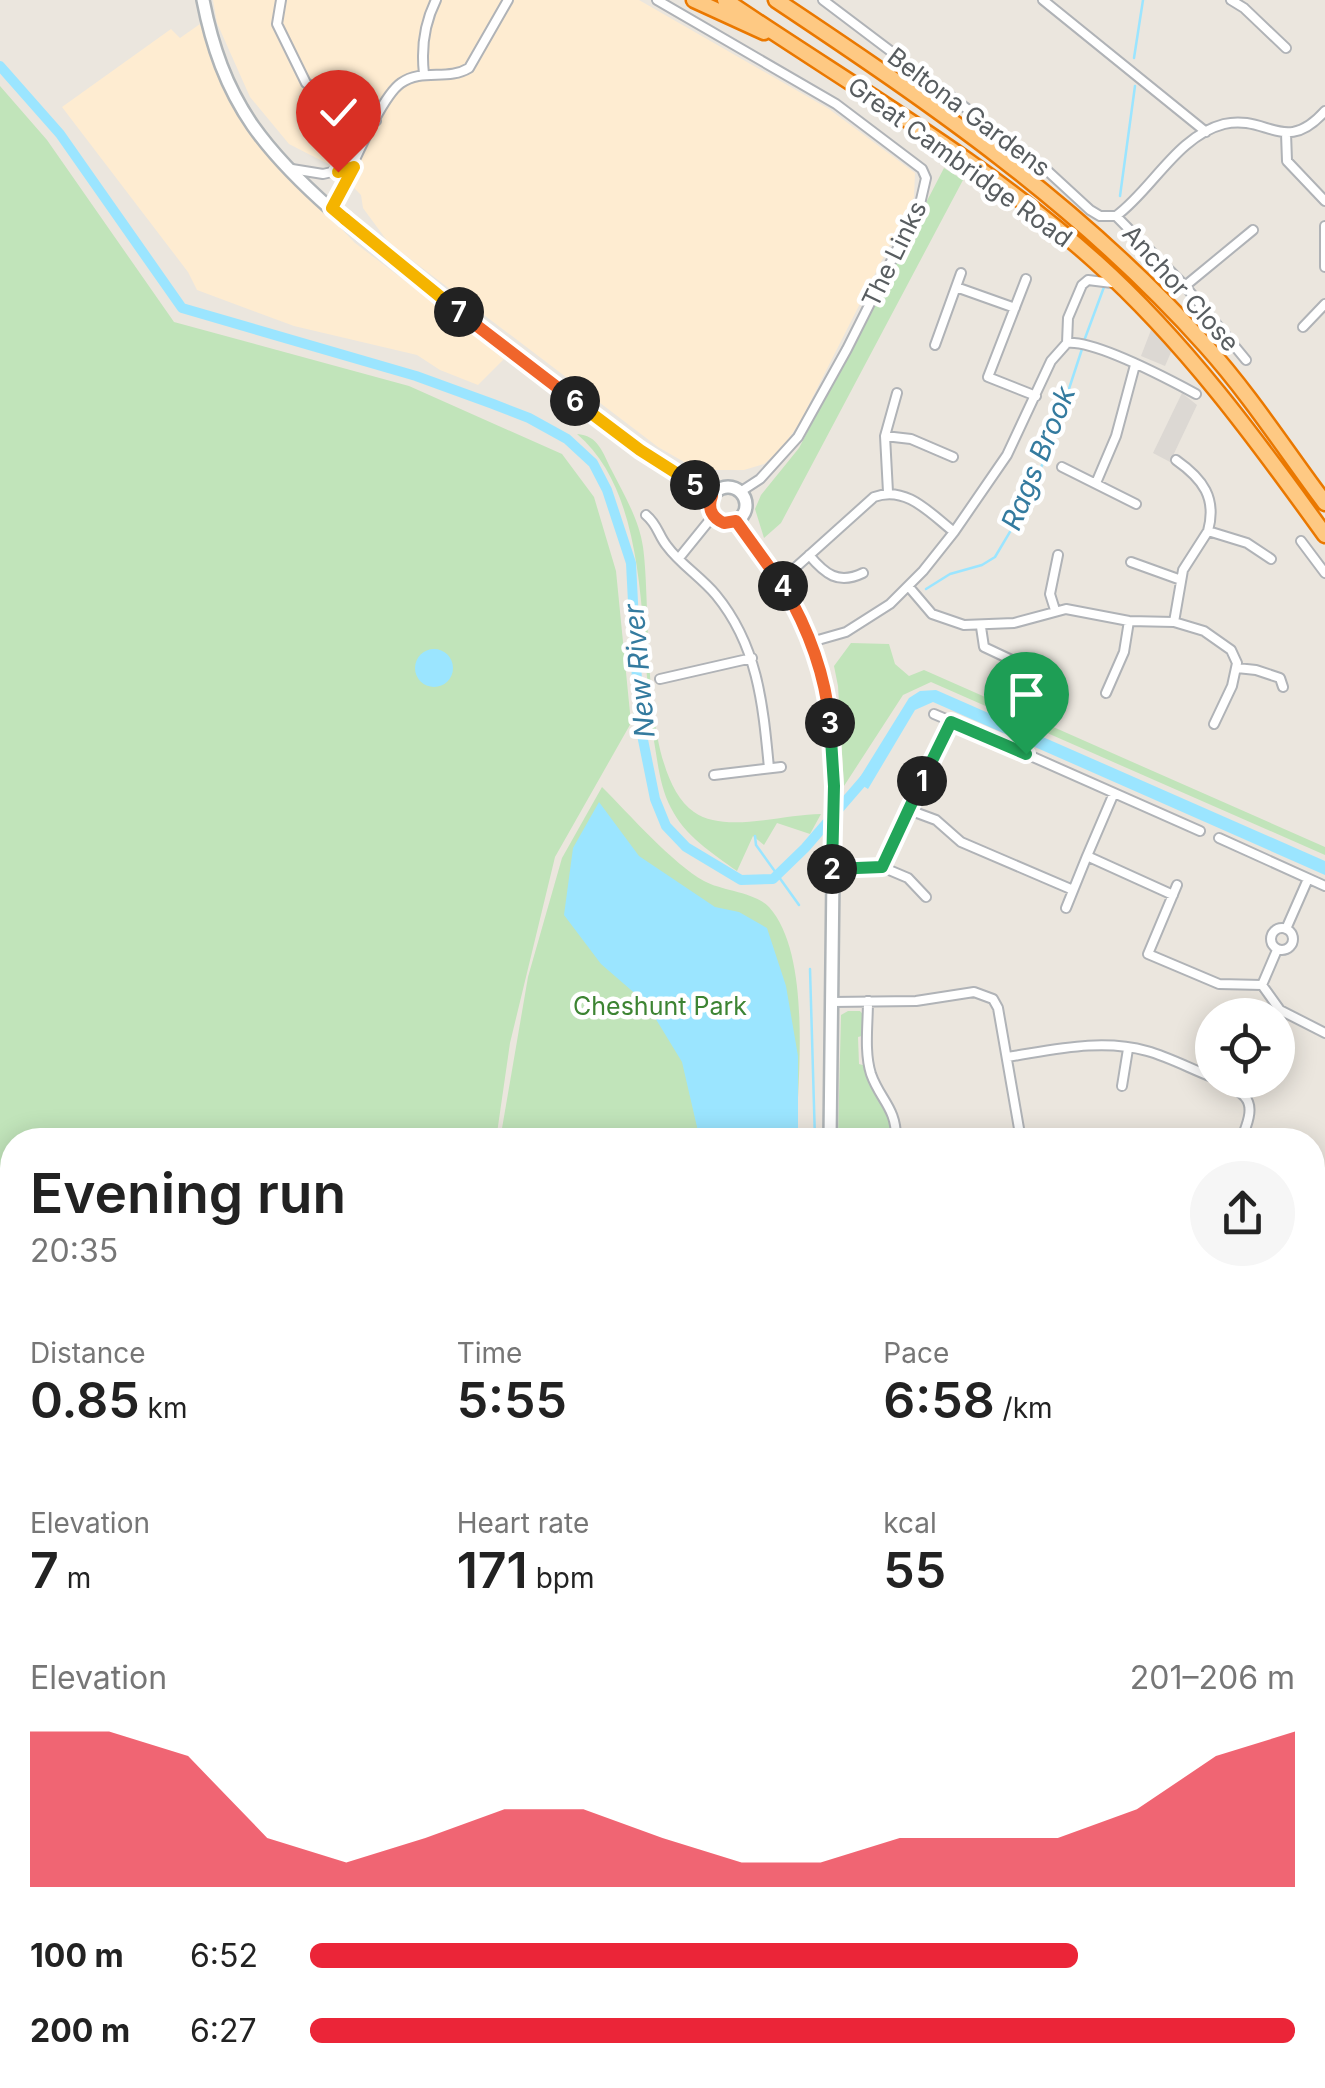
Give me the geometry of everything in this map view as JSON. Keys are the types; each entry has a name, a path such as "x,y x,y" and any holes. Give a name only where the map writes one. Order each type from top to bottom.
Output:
{"highway":[{"path":"694,0 748,27 783,39"},
{"name":"Great Cambridge Road","path":"725,0 1035,211 1122,287 1222,396 1325,535"},
{"name":"Great Cambridge Road","path":"776,0 1022,172 1100,238 1226,368 1325,504"}],"main road":[{"path":"203,0 219,64 234,95 255,128 332,208 596,418 712,496"},
{"path":"727,487 740,492 746,508 736,521 724,523 713,516 712,496 727,487"},
{"path":"736,521 777,576 811,642 828,703 833,798 830,1128"}],"street":[{"path":"281,0 276,24 306,84 376,121"},
{"path":"424,74 425,28 436,0"},
{"path":"332,208 400,83 424,74 460,74 469,68 508,0"},
{"name":"The Links","path":"657,0 836,104 922,168 926,178 920,204 848,349 798,437 760,479 740,492"},
{"name":"Beltona Gardens","path":"823,0 1040,164 1090,210 1100,216 1116,216"},
{"path":"1043,0 1206,132"},
{"path":"1231,0 1286,48"},
{"path":"1116,216 1206,132 1233,123 1286,133 1307,128 1325,111"},
{"path":"1286,133 1288,161 1325,201"},
{"path":"292,169 323,174 354,167"},
{"name":"Anchor Close","path":"1116,216 1185,286 1246,360"},
{"path":"1325,226 1325,268"},
{"path":"1185,286 1254,230"},
{"path":"935,345 962,273"},
{"path":"1026,279 988,376 1036,396"},
{"path":"811,642 846,632 872,618 909,587 954,532 1007,455 1051,361 1067,343 1068,318 1082,285 1088,280 1104,280 1122,287"},
{"path":"956,288 1015,308"},
{"path":"1303,327 1325,304"},
{"path":"1067,343 1089,346 1196,394"},
{"path":"1096,483 1116,436 1134,365"},
{"path":"888,492 885,436 897,392"},
{"path":"885,436 911,439 954,457"},
{"path":"1174,622 1180,580 1208,530 1212,508 1210,494 1192,471 1176,460"},
{"path":"1062,466 1136,504"},
{"path":"795,568 874,497 888,492 912,499 954,532"},
{"path":"646,515 657,525 668,548 717,596 747,643 770,768"},
{"path":"679,558 713,516"},
{"path":"1208,530 1246,542 1271,559"},
{"path":"1302,541 1325,573"},
{"path":"809,555 824,572 837,579 863,573"},
{"path":"1054,610 1050,594 1058,555"},
{"path":"1131,562 1180,580"},
{"path":"909,587 936,616 952,623 1014,623 1054,610 1083,611 1129,621 1174,622 1204,632 1234,654 1237,668 1214,724"},
{"path":"1106,693 1124,652 1129,621"},
{"path":"981,626 984,647 1016,662"},
{"path":"660,680 752,658"},
{"path":"1237,668 1280,678 1282,687"},
{"path":"934,714 1200,831"},
{"path":"882,867 951,722"},
{"path":"714,775 781,767"},
{"path":"1066,908 1114,793"},
{"path":"909,810 936,820 961,842 1073,890"},
{"path":"1218,838 1325,886"},
{"path":"1087,856 1173,895"},
{"path":"832,870 882,867 908,878 926,897"},
{"path":"1286,929 1308,879"},
{"path":"1178,885 1148,954 1228,987 1262,985"},
{"path":"1286,929 1293,938 1291,946 1278,950 1271,936 1275,930 1286,929"},
{"path":"1262,985 1278,950"},
{"path":"1262,985 1280,1010 1325,1032"},
{"path":"832,1002 916,1001 974,992 984,994 998,1008 1019,1128"},
{"path":"868,1002 870,1070 893,1113 895,1128"},
{"path":"1006,1057 1097,1045 1145,1050 1195,1071"},
{"path":"1122,1086 1128,1049"},
{"path":"1244,1128 1251,1108 1247,1098"}],"shaded area":[{"path":"213,0 639,0 829,109 915,173 914,197 799,424 781,449 764,464 744,470 698,470 658,447 388,242 363,208 361,195 334,167 289,144 250,97 217,23"},
{"path":"200,24 244,126 355,243 506,357 478,385 440,370 417,355 294,326 197,290 188,272 62,107 171,29 180,38"},
{"path":"1151,330 1172,350 1165,366 1141,356"},
{"path":"1182,393 1197,405 1170,462 1153,453"}],"green space":[{"path":"0,86 47,140 174,322 409,386 562,454 594,497 616,571 631,723 555,857 510,1043 498,1128 0,1128"},
{"path":"944,168 963,180 781,523 764,538 755,509 761,495 799,448"},
{"path":"577,434 595,441 602,451 641,537 656,729 676,792 694,812 722,822 821,814 810,834 777,823 764,845 753,836 737,871 684,827 664,792 649,704 631,535 619,496 602,462"},
{"path":"851,643 889,644 895,664 909,676 924,670 1325,847 1325,855 931,682 903,695 844,786 834,666"},
{"name":"Cheshunt Park","path":"602,787 651,838 692,873 769,907 783,928 797,985 800,1052 797,1128 502,1128 528,977 562,858"},
{"path":"860,1011 865,1017 865,1035 858,1037 859,1064 866,1066 889,1110 893,1128 838,1128 841,1015"}],"water":[{"path":"434,649 447,655 453,668 447,681 434,687 421,681 415,668 421,655"},
{"path":"936,690 1325,861 1325,875 933,702 915,710 868,789 857,782 909,698 920,691"},
{"path":"599,802 639,856 715,907 739,912 767,928 786,986 798,1056 798,1128 697,1128 682,1062 646,1003 601,964 564,915 573,848"}],"waterway":[{"name":"Rags Brook","path":"1134,58 1143,0"},
{"name":"New River","path":"0,66 60,134 182,308 416,376 493,404 567,439 593,463 607,490 631,563 639,720 655,799 666,826 686,847 741,880 773,879 869,774"},
{"name":"Rags Brook","path":"1120,196 1135,86"},
{"name":"Rags Brook","path":"1084,341 1104,287"},
{"name":"Rags Brook","path":"926,589 950,574 995,557 1020,515 1050,447 1082,349"},
{"name":"Rags Brook","path":"755,836 756,845 799,905"},
{"name":"Rags Brook","path":"810,969 815,1128"}],"route":[{"path":"338,172 354,167 332,208 596,418 712,496 713,516 724,523 736,521 756,545 796,609 819,665 828,703 834,786 832,870 882,867 951,722 1026,754"}]}
